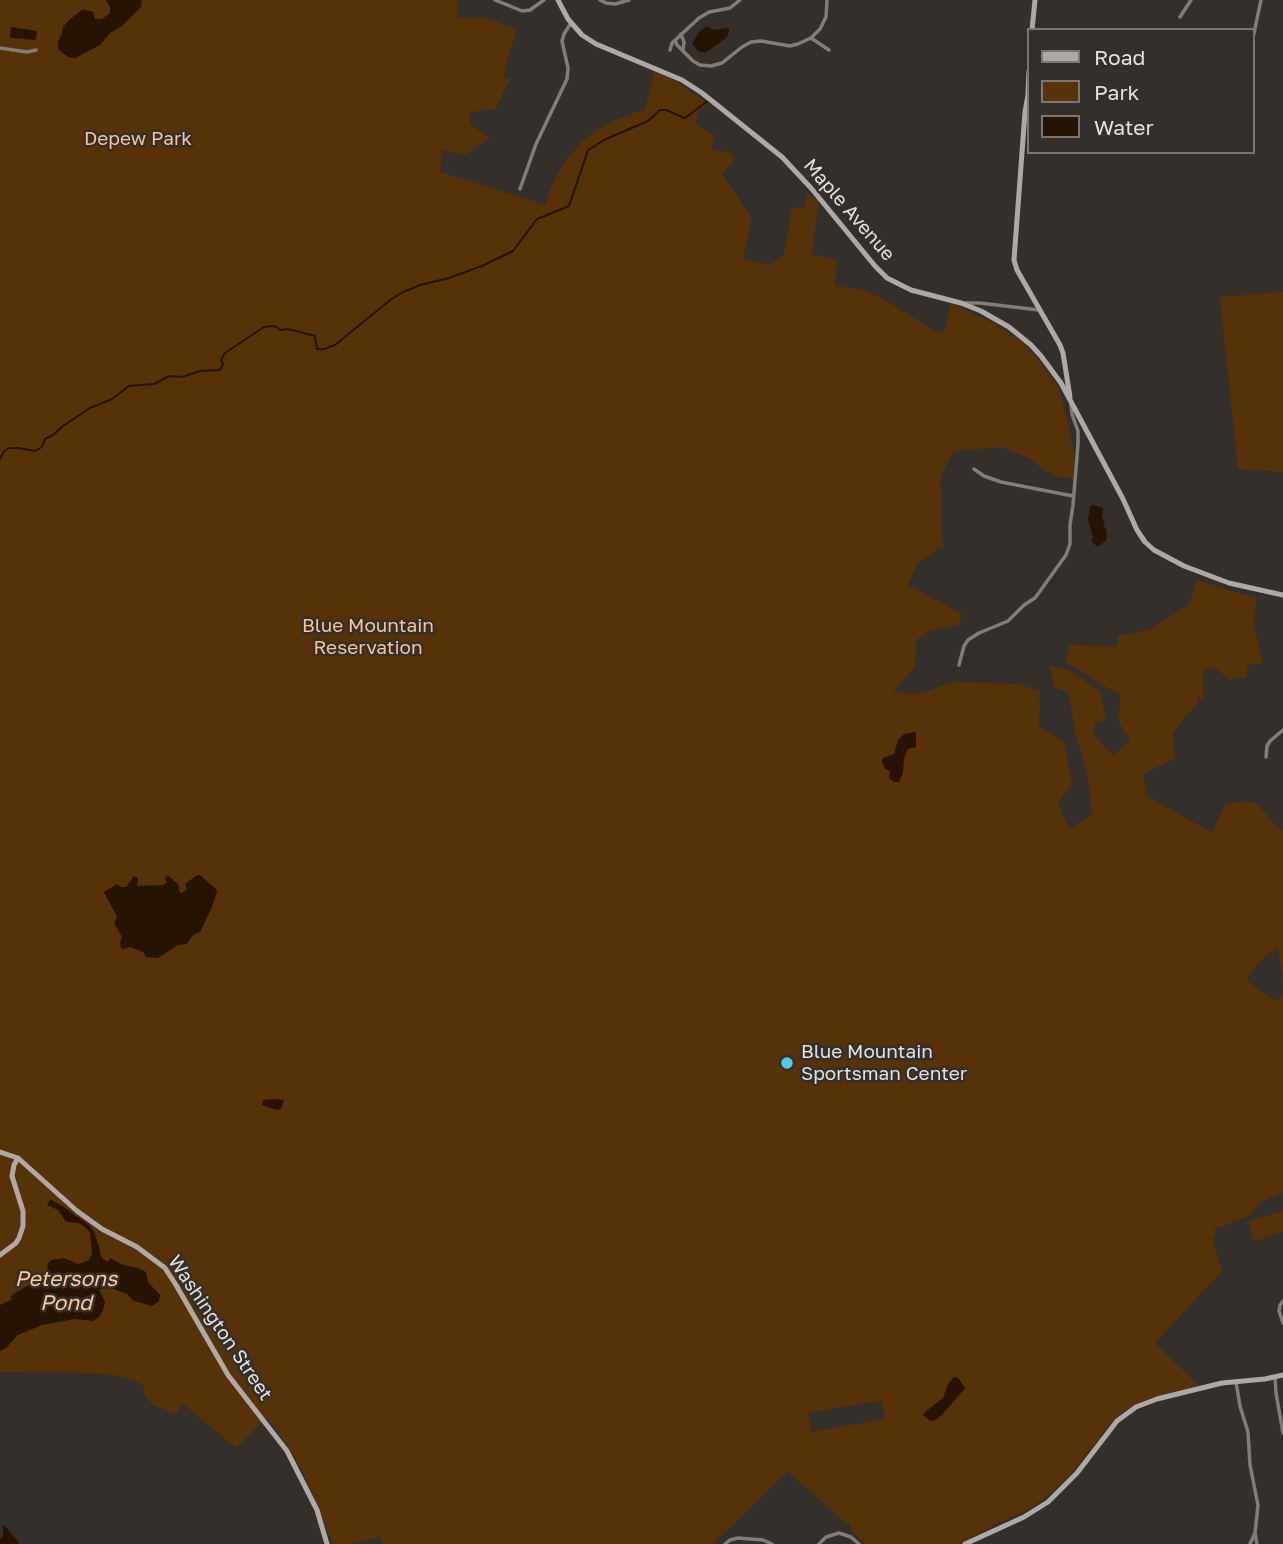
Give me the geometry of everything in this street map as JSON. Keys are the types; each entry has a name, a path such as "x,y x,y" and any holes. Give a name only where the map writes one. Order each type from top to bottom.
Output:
{"street":[{"path":"495,0 523,11 530,10 544,0"},
{"name":"Maple Avenue","path":"558,0 571,23 582,35 596,44 682,79 796,170 887,278 902,287 981,310 1031,345 1048,365 1070,400 1138,530 1150,546 1172,560 1217,579 1282,595"},
{"path":"600,0 606,4 629,0"},
{"path":"670,50 675,40 692,23 709,12 730,8 740,0"},
{"path":"675,40 693,61 711,66 722,63 751,42 790,46 811,38 820,29 827,12 827,0"},
{"path":"1032,28 1035,0"},
{"path":"1180,17 1191,0"},
{"path":"1255,28 1261,0"},
{"path":"520,189 536,144 567,79 568,68 562,41 571,23"},
{"path":"681,34 683,50"},
{"path":"811,38 829,50"},
{"path":"0,48 27,52 36,50"},
{"path":"960,665 968,640 1008,621 1038,595 1062,562 1070,544 1078,437 1063,354 1014,260 1028,96"},
{"path":"961,303 1039,310"},
{"path":"974,469 1001,482 1073,496"},
{"path":"1282,595 1283,605"},
{"path":"1266,757 1270,741 1283,730"},
{"name":"Washington Street","path":"0,1152 18,1158 77,1211 102,1229 137,1247 164,1268 228,1375 287,1451 317,1510 327,1544"},
{"path":"0,1255 16,1243 23,1226 23,1212 12,1176 13,1165 18,1158"},
{"path":"1283,1301 1279,1311 1283,1323"},
{"path":"965,1544 1024,1517 1048,1502 1077,1473 1117,1421 1136,1407 1210,1386 1283,1374"},
{"path":"1275,1377 1283,1433"},
{"path":"1236,1382 1248,1432 1250,1465 1258,1505 1255,1533 1257,1544"},
{"path":"1250,1544 1255,1533"},
{"path":"819,1544 826,1537 839,1534 850,1537 859,1544"},
{"path":"725,1544 738,1538 763,1540 772,1544"}],"green space":[{"name":"Blue Mountain Reservation","path":"0,0 457,0 457,18 484,17 517,29 503,78 510,79 495,109 470,112 470,124 490,138 464,155 442,150 440,172 546,205 558,173 582,142 613,121 645,109 655,69 708,104 695,113 699,117 694,124 714,135 711,149 732,153 734,161 722,174 752,219 743,259 770,265 784,255 792,207 804,209 807,193 819,201 812,254 837,260 835,286 861,289 882,298 936,332 945,331 951,303 995,324 1022,342 1057,385 1074,454 1073,478 1057,477 1030,459 1002,447 954,451 940,482 941,533 944,547 937,548 918,562 908,585 962,614 959,625 930,631 916,640 915,667 893,691 921,694 956,682 1018,684 1040,691 1039,727 1064,741 1072,784 1058,803 1069,830 1092,814 1088,777 1075,732 1069,693 1054,687 1050,666 1067,669 1100,691 1106,720 1095,723 1094,735 1114,756 1130,739 1118,721 1121,696 1066,662 1070,645 1117,647 1118,636 1148,630 1189,605 1197,580 1256,598 1254,625 1263,663 1247,665 1247,677 1229,680 1217,669 1208,667 1203,671 1203,702 1198,694 1198,701 1173,733 1175,758 1143,774 1146,795 1212,833 1225,804 1246,801 1257,804 1281,831 1283,829 1283,979 1278,948 1265,956 1247,977 1248,981 1275,1002 1283,994 1283,1192 1259,1203 1251,1215 1214,1229 1216,1236 1212,1239 1222,1271 1155,1343 1199,1386 1148,1399 1125,1410 1110,1424 1069,1476 1029,1509 958,1544 865,1544 852,1531 850,1525 788,1471 713,1544 382,1544 381,1537 333,1544 307,1480 290,1449 267,1417 236,1448 182,1403 176,1414 153,1405 145,1396 143,1385 133,1380 93,1373 0,1372","holes":["882,1400 885,1419 811,1432 808,1413"]},
{"path":"1283,292 1283,472 1238,469 1220,297"},
{"path":"1283,1211 1283,1232 1254,1241 1248,1221"}],"water":[{"path":"106,0 142,2 141,7 100,45 75,58 68,57 59,50 58,41 69,20 83,9 93,12 95,19 102,19 110,13"},
{"path":"707,26 713,30 727,28 729,32 726,38 705,53 698,51 692,44 699,32"},
{"path":"11,27 37,31 36,40 10,38"},
{"path":"1090,506 1103,508 1103,527 1106,528 1107,535 1106,541 1097,547 1091,540 1093,537 1088,520"},
{"path":"916,732 916,747 908,749 899,782 894,782 889,778 890,771 885,769 883,758 894,754 898,740 904,734"},
{"path":"167,875 178,884 180,893 187,889 185,884 197,875 216,889 212,907 200,932 193,935 187,944 178,945 158,958 146,957 143,952 130,947 121,948 122,937 114,923 117,917 104,892 117,884 126,887 134,876 138,878 137,886 162,885 167,883"},
{"path":"263,1100 284,1100 281,1109 277,1110 262,1105"},
{"name":"Petersons Pond","path":"50,1199 90,1226 103,1259 108,1262 110,1258 146,1272 148,1282 160,1295 159,1301 152,1306 132,1300 127,1294 111,1288 99,1289 105,1302 99,1317 93,1321 74,1319 42,1325 18,1335 0,1351 0,1305 36,1281 48,1268 47,1264 51,1260 64,1258 78,1264 89,1260 92,1253 90,1233 79,1223 66,1222 58,1210 47,1205"},
{"path":"954,1377 958,1378 965,1388 941,1416 934,1421 929,1420 923,1415 943,1398"},
{"path":"3,1524 16,1539 19,1544 0,1544"}],"waterway":[{"path":"0,459 9,448 35,451 42,447 45,439 63,426 90,408 112,399 129,386 154,384 169,376 182,377 200,371 220,370 225,353 264,327 273,326 279,330 288,329 315,336 317,349 335,345 401,293 482,266 513,251 537,219 569,206 588,150 648,121 660,110 685,118 709,100"}],"place":[{"name":"Blue Mountain Sportsman Center","path":"787,1063"}],"park label":[{"name":"Depew Park","path":"138,139"}]}
